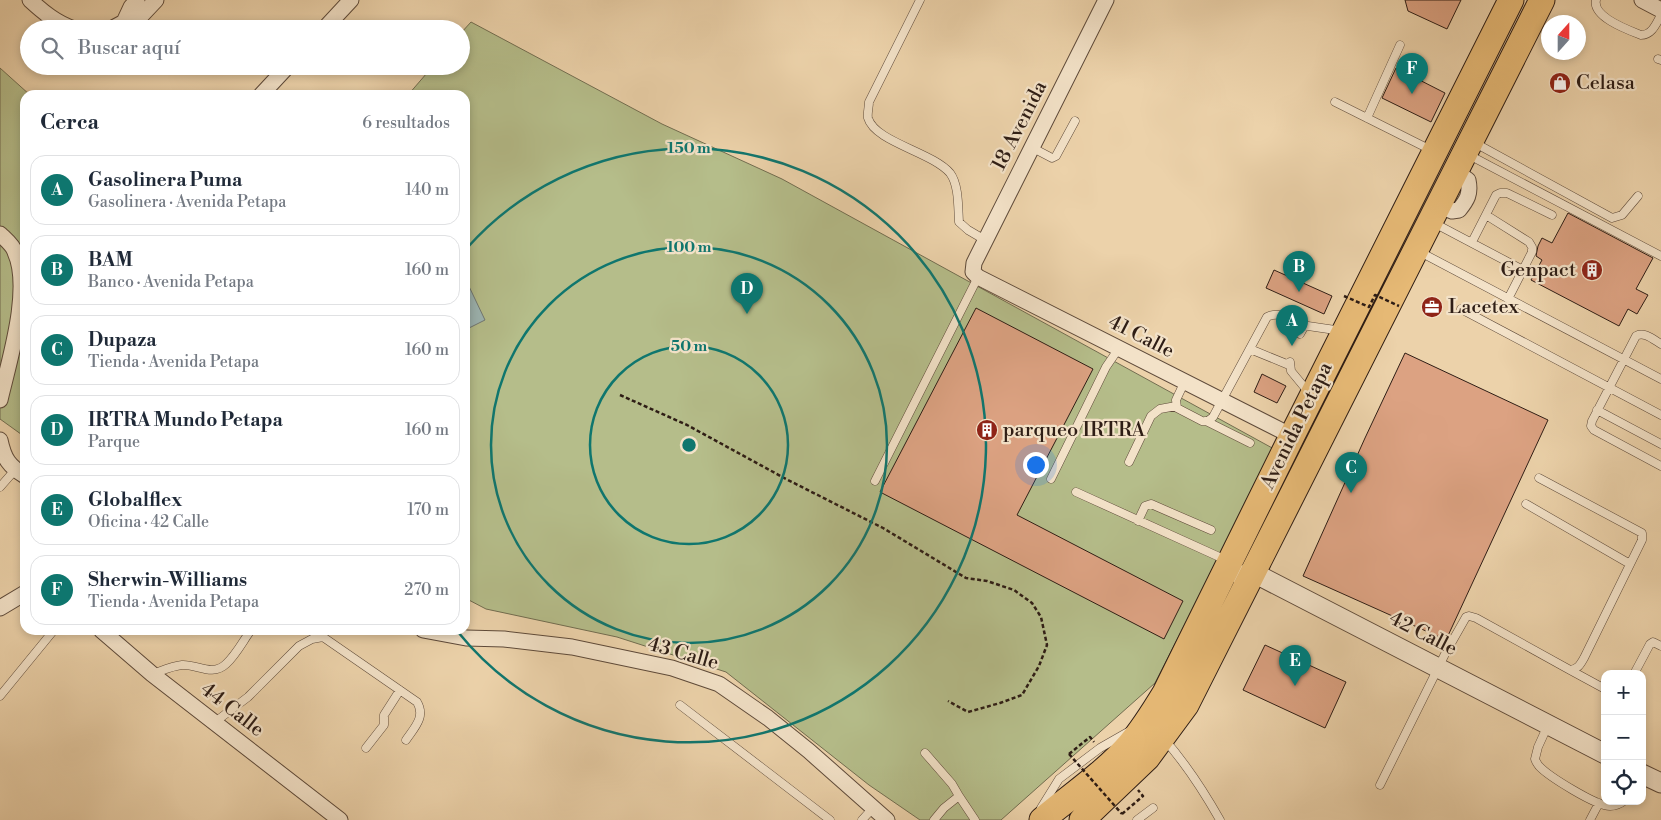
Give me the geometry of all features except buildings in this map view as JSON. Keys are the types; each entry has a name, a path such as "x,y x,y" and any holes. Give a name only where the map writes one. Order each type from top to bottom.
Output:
{"main road":[{"name":"Avenida Petapa","path":"1082,820 1147,758 1165,693 1312,395 1511,0"},
{"name":"Avenida Petapa","path":"1042,820 1112,762 1129,745 1155,729 1186,705 1542,0"}],"street":[{"path":"30,0 56,20"},
{"path":"122,20 137,0"},
{"path":"132,20 140,17 156,0"},
{"path":"332,20 350,0"},
{"path":"1642,0 1661,10"},
{"name":"18 Avenida","path":"975,274 974,263 1103,1"},
{"path":"266,90 280,75"},
{"path":"0,234 15,250 20,267"},
{"name":"41 Calle","path":"975,274 1292,436"},
{"path":"0,400 15,336 20,290"},
{"path":"0,440 5,459 20,473"},
{"path":"1219,584 1252,572"},
{"name":"42 Calle","path":"1252,572 1601,752"},
{"path":"0,608 20,596"},
{"name":"44 Calle","path":"107,635 152,674 214,722 323,815 340,820"},
{"name":"43 Calle","path":"450,635 466,638 504,639 572,646 672,668 712,681 738,696 768,718 809,751 887,820"},
{"path":"1646,776 1661,784"}],"lane":[{"path":"920,0 869,102 868,118 884,136 933,160 950,174 956,190 959,222 985,240"},
{"path":"1596,0 1597,10 1604,17 1641,35 1651,32 1661,15"},
{"path":"1366,118 1400,45"},
{"path":"1336,102 1434,152"},
{"path":"1031,147 1054,158 1075,121"},
{"path":"1464,155 1612,218 1622,215 1638,196"},
{"path":"1464,155 1661,256"},
{"path":"1472,242 1496,195 1500,193 1507,192 1552,215"},
{"path":"1435,214 1472,242 1523,270"},
{"path":"1486,215 1529,242 1532,246 1532,252 1508,299"},
{"path":"1416,250 1661,379"},
{"path":"875,481 975,274"},
{"path":"1461,309 1661,414"},
{"path":"1206,421 1213,417 1267,317 1272,314 1279,314 1305,326 1344,331"},
{"path":"1300,334 1305,326"},
{"path":"1661,344 1643,334 1636,336 1597,410 1591,426 1594,430 1661,466"},
{"path":"1051,479 1106,367 1119,348"},
{"path":"1250,349 1290,363 1298,381 1312,395"},
{"path":"1185,381 1176,400 1177,408 1250,443"},
{"path":"1129,462 1151,416 1160,409 1176,406"},
{"path":"1597,410 1661,444"},
{"path":"0,487 20,473"},
{"path":"1539,478 1642,534 1642,540 1580,665 1576,669 1570,670"},
{"path":"1076,492 1230,562"},
{"path":"1138,521 1145,506 1151,504 1211,530"},
{"path":"1526,504 1630,564"},
{"path":"1380,785 1438,667 1463,620 1469,616 1476,618 1601,687"},
{"path":"0,696 50,635"},
{"path":"152,674 181,665 210,671 216,670 225,665 247,635"},
{"path":"214,722 248,697 299,646 312,639 323,637 418,702 421,708 420,721 406,740"},
{"path":"1636,670 1650,644 1653,642 1661,646"},
{"path":"366,748 384,724 384,715 400,690"},
{"path":"680,705 830,820"},
{"path":"1548,725 1535,759 1538,765 1568,787 1599,803 1590,820"},
{"path":"1034,820 1059,779 1100,748 1155,729 1184,762 1220,820"},
{"path":"925,753 952,784 975,820"},
{"path":"934,820 944,808 959,796"},
{"path":"1604,805 1608,807 1616,805"},
{"path":"862,820 873,808"},
{"path":"1137,820 1154,808"}],"path":[{"path":"1344,296 1368,308 1375,294 1399,306"},
{"path":"620,395 687,425 786,479 883,528 966,578 987,581 1014,590 1032,603 1041,617 1047,645 1039,666 1022,695 968,712 948,701"},
{"path":"1090,737 1069,754 1122,814 1143,796"}],"green space":[{"path":"470,23 662,124 782,179 1274,449 1155,683 1001,820 920,820 869,785 726,672 617,637 486,609 470,601 470,90 412,90 425,75 470,75"},
{"path":"0,68 24,90 20,90 20,433 0,419"}],"water":[{"path":"470,288 485,320 470,328"}],"place":[{"name":"Celasa","path":"1560,83"},
{"name":"Sherwin-Williams","path":"1412,94"},
{"name":"Genpact","path":"1592,270"},
{"name":"BAM","path":"1299,292"},
{"name":"Lacetex","path":"1432,307"},
{"name":"IRTRA Mundo Petapa","path":"747,314"},
{"name":"Gasolinera Puma","path":"1292,346"},
{"name":"parqueo IRTRA","path":"987,430"},
{"name":"Dupaza","path":"1351,493"},
{"name":"Globalflex","path":"1295,686"}]}
